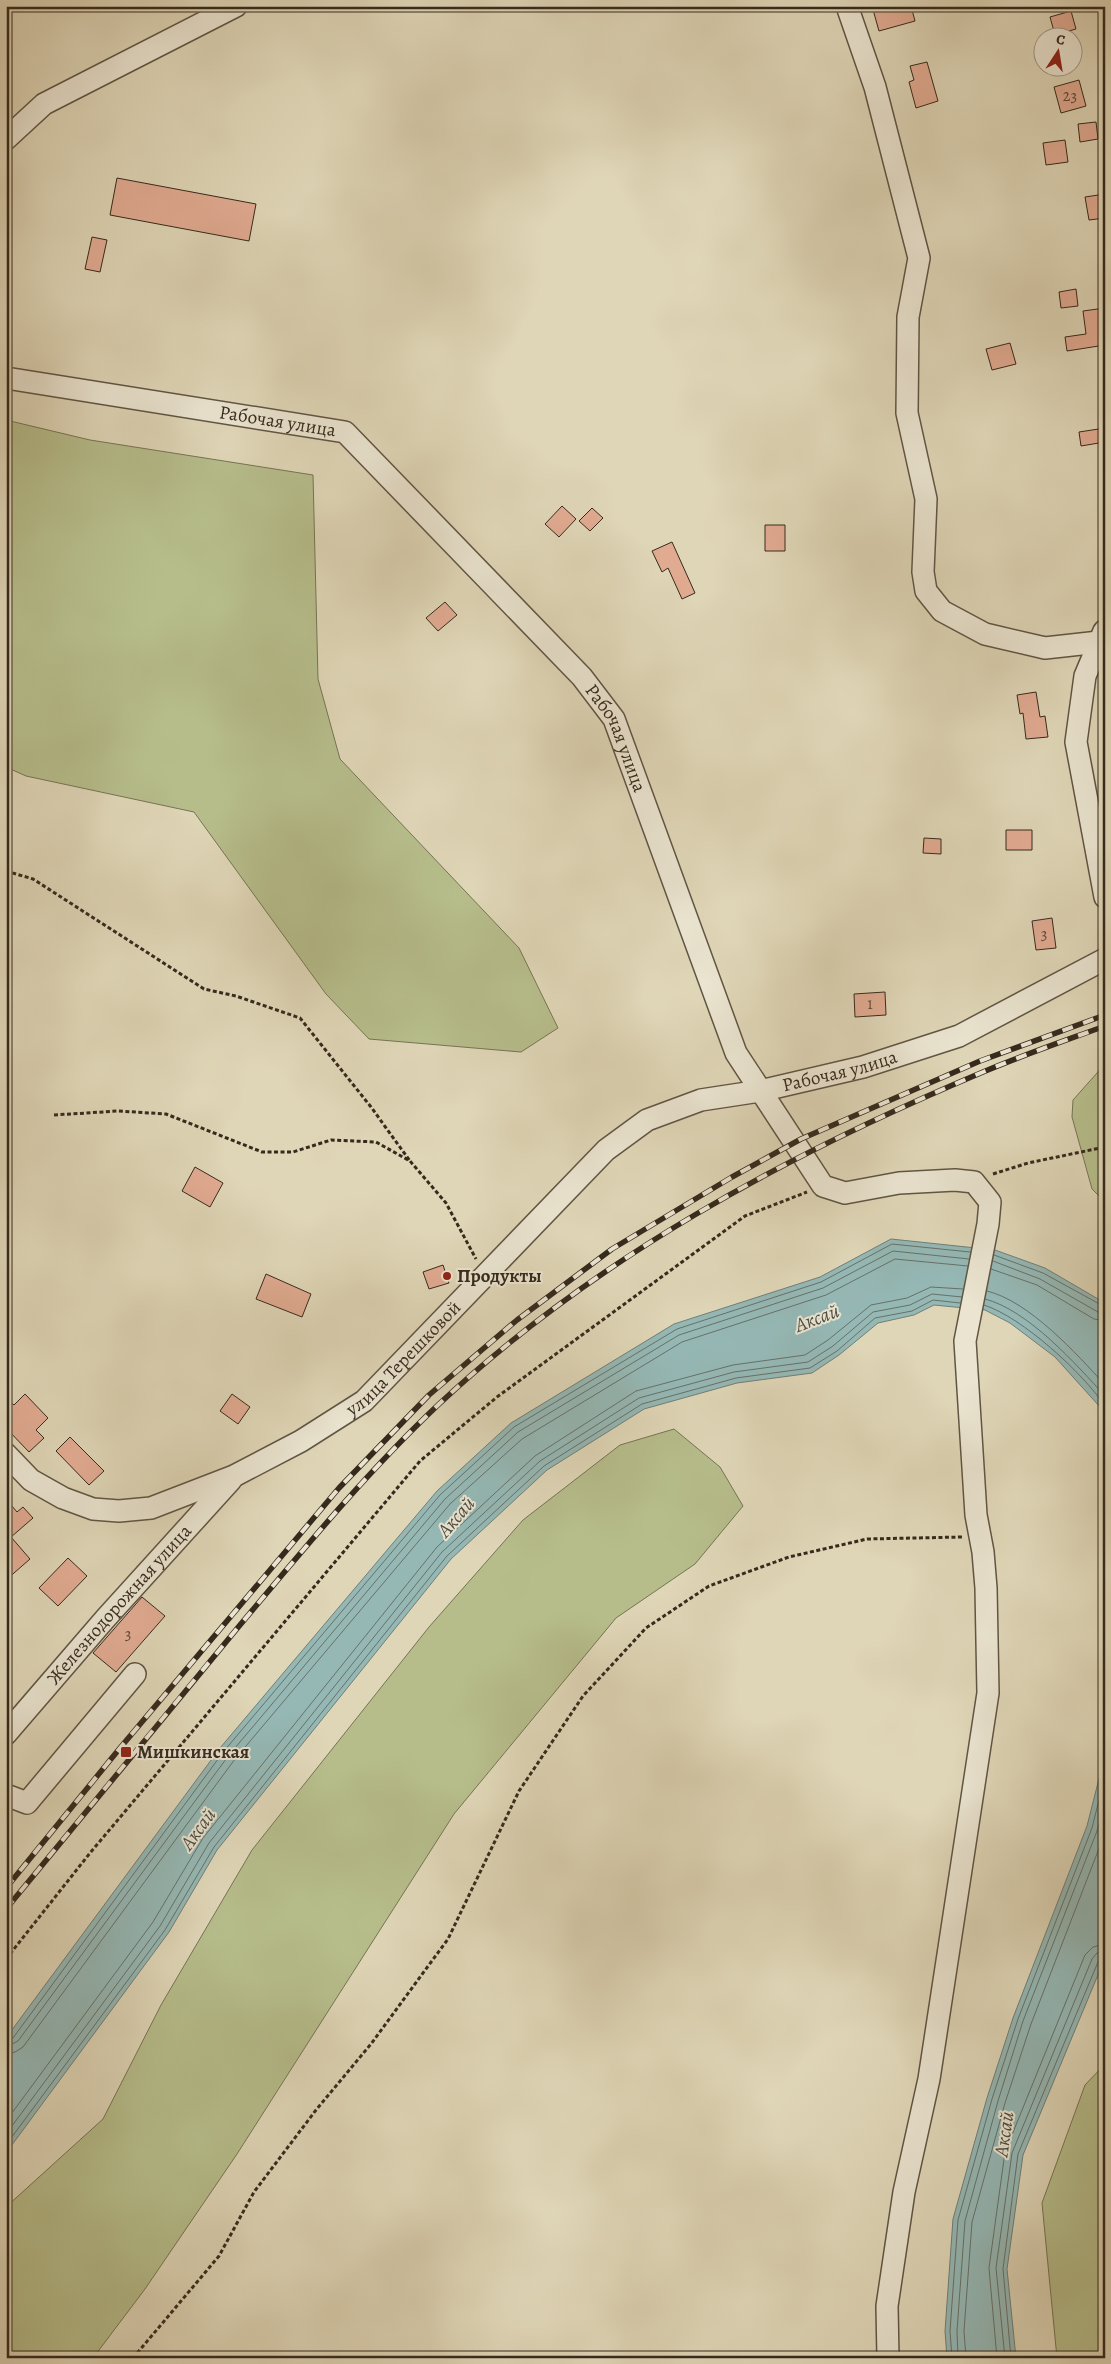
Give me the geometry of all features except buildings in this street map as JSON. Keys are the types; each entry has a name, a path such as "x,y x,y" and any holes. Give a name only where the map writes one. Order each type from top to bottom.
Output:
{"street":[{"path":"6,139 44,104 236,6"},
{"path":"847,6 875,87 919,258 908,317 907,413 926,499 923,572 926,591 942,611 985,634 1045,648 1103,639"},
{"name":"Рабочая улица","path":"6,378 344,432 582,677 614,720 736,1053 760,1091 863,1067 959,1036 1105,959"},
{"path":"1103,639 1085,676 1076,742 1105,897"},
{"path":"760,1091 823,1186 845,1193 899,1183 955,1180 974,1182 990,1202 988,1224 965,1341 976,1515 986,1588 988,1693 929,2079 904,2192 888,2297 888,2358"},
{"name":"улица Терешковой","path":"6,1454 31,1480 63,1498 93,1509 151,1508 234,1476 301,1441 364,1401 606,1150 647,1120 701,1100 760,1091"},
{"name":"Железнодорожная улица","path":"6,1734 104,1619 234,1476"},
{"path":"6,1795 27,1803 135,1674"}],"path":[{"path":"6,872 33,879 204,989 236,996 300,1018 371,1107 410,1160 446,1203 485,1277"},
{"path":"54,1115 118,1111 166,1114 262,1152 294,1152 331,1140 354,1139 376,1142 410,1160"},
{"path":"974,1182 1028,1163 1105,1147"},
{"path":"6,1959 90,1853 420,1461 497,1397 745,1216 823,1186"},
{"path":"133,2358 220,2256 254,2192 316,2110 371,2044 448,1939 519,1791 583,1696 646,1628 709,1586 789,1557 867,1539 980,1536"}],"green space":[{"path":"6,420 90,440 313,475 318,679 340,759 519,948 558,1028 521,1052 369,1039 326,994 194,812 26,776 6,767"},
{"path":"1105,1064 1105,1202 1092,1189 1072,1117 1073,1100"},
{"path":"674,1429 720,1467 743,1506 695,1564 616,1618 454,1814 237,2154 145,2289 93,2358 6,2358 6,2207 103,2119 161,2005 252,1850 429,1627 523,1520 620,1445"},
{"path":"1105,2064 1105,2358 1057,2358 1042,2203 1085,2085"}],"water":[{"name":"Аксай","path":"891,1239 995,1250 1045,1268 1105,1303 1105,1423 1100,1407 1055,1357 1010,1323 985,1310 934,1305 914,1315 878,1323 839,1355 812,1373 737,1383 644,1409 547,1470 451,1559 217,1850 169,1932 6,2153 6,2038 220,1748 437,1491 511,1423 674,1324 820,1277"},
{"name":"Аксай","path":"1105,1755 1105,1958 1023,2155 1007,2269 1016,2358 947,2358 945,2331 953,2219 987,2098 1013,2018 1087,1826"}],"railway":[{"path":"6,1888 120,1748 339,1488 429,1395 517,1320 612,1249 732,1177 801,1139 980,1061 1105,1015"},
{"path":"6,1909 240,1625 336,1512 411,1431 498,1352 562,1303 627,1257 696,1214 765,1175 909,1104 998,1066 1105,1026"}],"place":[{"name":"Продукты","path":"447,1276"},
{"name":"Мишкинская","path":"126,1752"}]}
